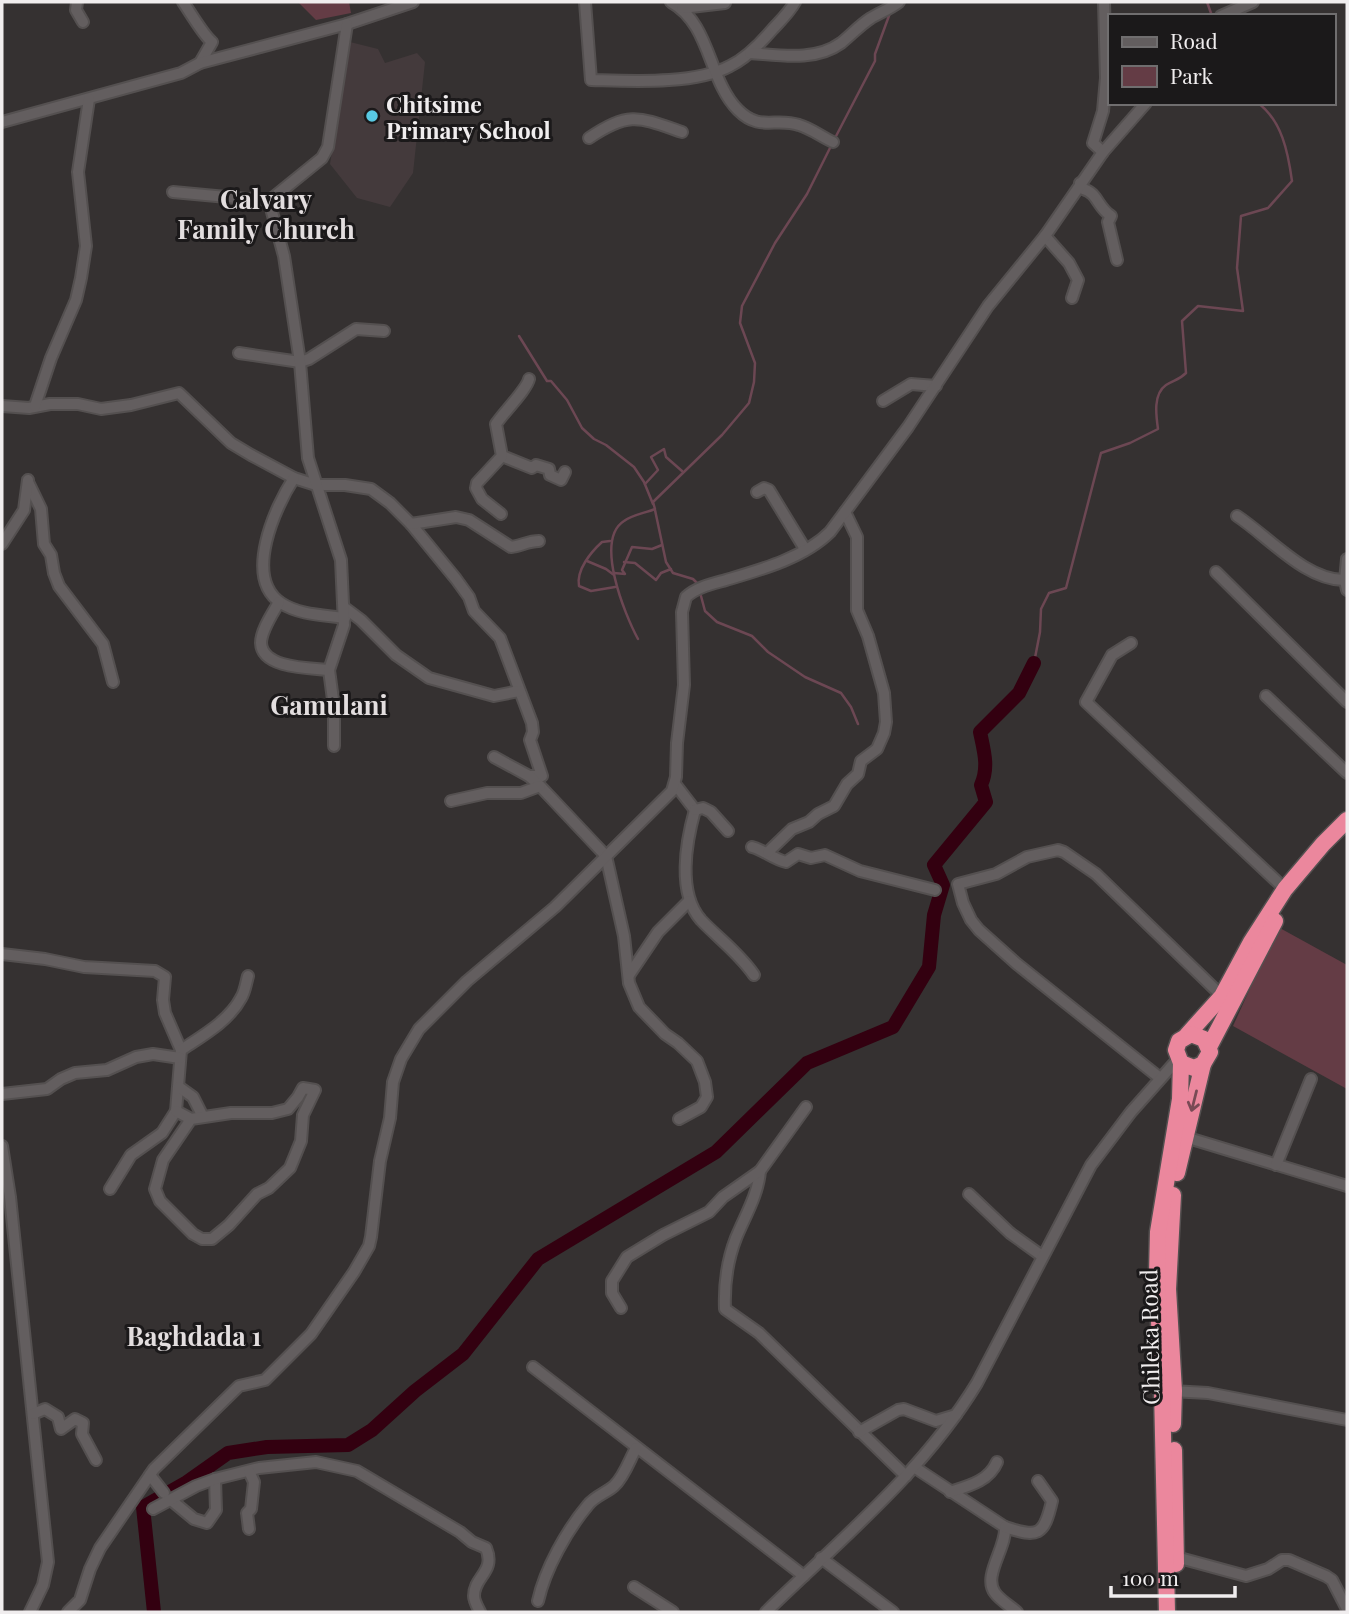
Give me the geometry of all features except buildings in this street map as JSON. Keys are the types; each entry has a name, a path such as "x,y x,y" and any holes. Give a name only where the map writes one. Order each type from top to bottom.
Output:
{"highway":[{"name":"Chileka Road","path":"1178,1612 1168,1391 1157,1275 1158,1232 1180,1099 1180,1061 1177,1045 1222,996 1251,942 1285,889 1347,820"},
{"name":"Chileka Road","path":"1167,1612 1168,1289 1173,1194 1185,1137 1203,1064 1209,1057 1209,1047 1282,911 1293,894 1347,833"},
{"path":"1186,1035 1200,1036 1209,1047"},
{"path":"1180,1061 1194,1068 1203,1064"}],"street":[{"path":"77,2 76,10 83,22"},
{"path":"183,2 197,20 204,36 212,42 200,64"},
{"path":"2,122 181,74 200,64 347,24 413,2"},
{"path":"585,2 591,80 662,80 717,72 750,53 795,2"},
{"path":"671,2 689,15 714,62 724,93 746,117 766,125 800,125 833,142"},
{"path":"750,53 795,57 828,50 839,45 871,18 899,2"},
{"path":"1103,152 1093,142 1103,111 1105,91 1107,50 1104,2"},
{"path":"1225,14 1252,2"},
{"path":"682,8 725,3"},
{"path":"173,192 269,201 322,158 328,147 347,24"},
{"path":"35,406 51,358 76,300 81,278 86,246 78,172 89,99"},
{"path":"68,1612 80,1600 90,1569 104,1543 149,1475 242,1383 260,1381 269,1376 311,1334 354,1272 369,1246 393,1082 401,1059 418,1029 467,981 547,914 667,798 675,784 684,685 682,612 686,597 710,584 775,563 823,539 936,386 988,306 1045,236 1103,152 1144,105"},
{"path":"589,138 623,119 638,118 682,132"},
{"path":"1080,183 1083,189 1096,198 1098,206 1111,216 1108,222 1117,260"},
{"path":"269,201 284,257 300,362 311,473 341,560 345,613 343,634 329,670 334,706 334,746"},
{"path":"1045,236 1069,262 1078,280 1072,298"},
{"path":"239,354 300,362 356,329 384,331"},
{"path":"502,456 496,424 512,401 527,386 528,379"},
{"path":"883,401 911,384 936,386"},
{"path":"2,405 13,408 78,404 101,409 179,393 231,443 293,478 316,485 345,485 371,489 411,524 469,597 474,611 500,638 532,723 530,740 542,776 529,776"},
{"path":"502,456 532,468 536,465 549,469 550,475 561,480 565,472"},
{"path":"501,514 482,499 476,488 477,483 502,456"},
{"path":"293,478 274,516 264,557 266,587 279,602 300,611 345,613 361,620 396,655 429,678 494,696 519,691"},
{"path":"2,544 24,510 28,481 41,509 44,544 51,555 59,586 103,644 113,682"},
{"path":"757,492 764,488 769,490 805,549"},
{"path":"768,852 792,829 834,806 847,784 858,774 862,761 879,746 885,726 884,693 868,636 857,610 857,537 845,512"},
{"path":"1237,516 1259,530 1302,567 1346,585 1347,559"},
{"path":"411,524 456,517 469,520 511,547 539,541"},
{"path":"1216,572 1347,702"},
{"path":"279,602 262,636 261,645 269,658 279,664 329,670"},
{"path":"1131,642 1112,655 1086,702 1285,889"},
{"path":"1266,696 1347,772"},
{"path":"494,757 529,776 606,856 624,936 632,995 639,1007 664,1034 678,1042 697,1061 705,1082 705,1103 679,1119"},
{"path":"675,784 695,810"},
{"path":"452,802 487,793 522,793 540,786"},
{"path":"695,810 703,808 711,812 728,831"},
{"path":"695,810 686,841 686,886 689,901 703,922 733,948 754,975"},
{"path":"752,847 786,862 798,854 811,858 825,855 860,871 935,890"},
{"path":"1160,1078 1014,963 979,930 963,903 958,884 996,874 1027,857 1058,850 1064,852 1096,874 1222,996"},
{"path":"629,975 657,932 689,901"},
{"path":"2,954 84,967 155,971 163,974 165,1013 181,1054 176,1111 162,1133 131,1155 110,1189"},
{"path":"2,1094 47,1089 75,1073 107,1070 136,1057 181,1054 233,1009 242,996 248,976"},
{"path":"766,1612 910,1471 956,1415 982,1372 1091,1165 1160,1078 1180,1061"},
{"path":"1276,1165 1311,1079"},
{"path":"179,1087 193,1097 203,1117"},
{"path":"176,1111 191,1119 231,1113 272,1113 288,1109 303,1087 315,1090 303,1115 302,1141 290,1168 269,1188 257,1194 222,1232 209,1239 193,1234 160,1201 155,1189 163,1160 191,1119"},
{"path":"621,1308 612,1293 611,1281 627,1257 709,1212 723,1197 760,1171 806,1107"},
{"path":"1185,1137 1347,1186"},
{"path":"2,1146 10,1197 48,1562 43,1585 30,1612"},
{"path":"760,1171 759,1186 728,1264 725,1309 759,1333 859,1433 910,1471 950,1492 1005,1527 1028,1534 1036,1534 1041,1530 1048,1519 1052,1501 1038,1481"},
{"path":"969,1194 1010,1233 1042,1256"},
{"path":"533,1367 804,1576"},
{"path":"1168,1391 1208,1393 1347,1420"},
{"path":"33,1414 45,1409 58,1416 61,1429 75,1419 83,1423 82,1434 96,1460"},
{"path":"859,1433 888,1413 898,1410 904,1409 936,1421 956,1415"},
{"path":"538,1601 549,1568 578,1520 590,1502 616,1485 636,1448"},
{"path":"153,1510 167,1496 215,1479 285,1464 316,1462 358,1471 486,1548 490,1557 487,1569 474,1596 480,1612"},
{"path":"950,1492 987,1477 997,1462"},
{"path":"249,1471 254,1482 251,1509 247,1513 249,1529"},
{"path":"149,1475 167,1496 194,1519 207,1523 216,1510 215,1479"},
{"path":"1005,1527 1006,1536 990,1579 995,1594 1017,1612"},
{"path":"1176,1557 1246,1576 1268,1569 1282,1560 1289,1560 1332,1580 1347,1609"},
{"path":"821,1558 892,1612"},
{"path":"634,1587 673,1612"}],"shaded area":[{"path":"350,42 378,49 385,63 417,53 425,62 413,173 390,207 357,198 330,164"}],"green space":[{"path":"349,2 351,13 316,20 299,3"},
{"path":"1278,927 1347,965 1347,1089 1233,1026"}],"waterway":[{"path":"1207,2 1211,14"},
{"path":"834,140 875,61 890,13"},
{"path":"1034,663 1041,609 1049,593 1066,588 1101,453 1158,429 1156,405 1159,394 1166,385 1186,373 1182,321 1198,306 1243,311 1237,268 1241,216 1268,208 1292,181 1286,148 1278,128 1260,105"},
{"path":"638,639 615,578 612,560 615,531 627,519 655,509 653,502 722,435 749,403 755,363 740,323 742,306 775,243 807,194 831,146"},
{"path":"519,336 547,381 551,381 567,400 582,428 634,467 653,504"},
{"path":"645,484 658,470 651,457 664,449 666,457 682,471"},
{"path":"655,510 666,562 673,573 693,579 698,584"},
{"path":"610,541 602,542 589,556 582,568 579,586 591,591 615,587"},
{"path":"614,573 625,574 622,570 632,547 652,549 662,545"},
{"path":"587,561 614,575"},
{"path":"624,562 635,563 656,580 661,573 671,569"},
{"path":"701,596 705,611 717,622 752,636 768,652 805,677 841,693 858,724"},
{"path":"154,1612 143,1507 187,1482 228,1453 267,1447 348,1445 372,1430 415,1391 463,1354 538,1259 716,1152 807,1063 893,1027 929,967 934,915 943,885 934,865 986,802 981,785 985,765 980,732 1019,693 1034,663"}],"place":[{"name":"Chitsime Primary School","path":"372,116"}],"district":[{"name":"Calvary Family Church","path":"266,213"},
{"name":"Gamulani","path":"329,704"},
{"name":"Baghdada 1","path":"194,1335"}]}
